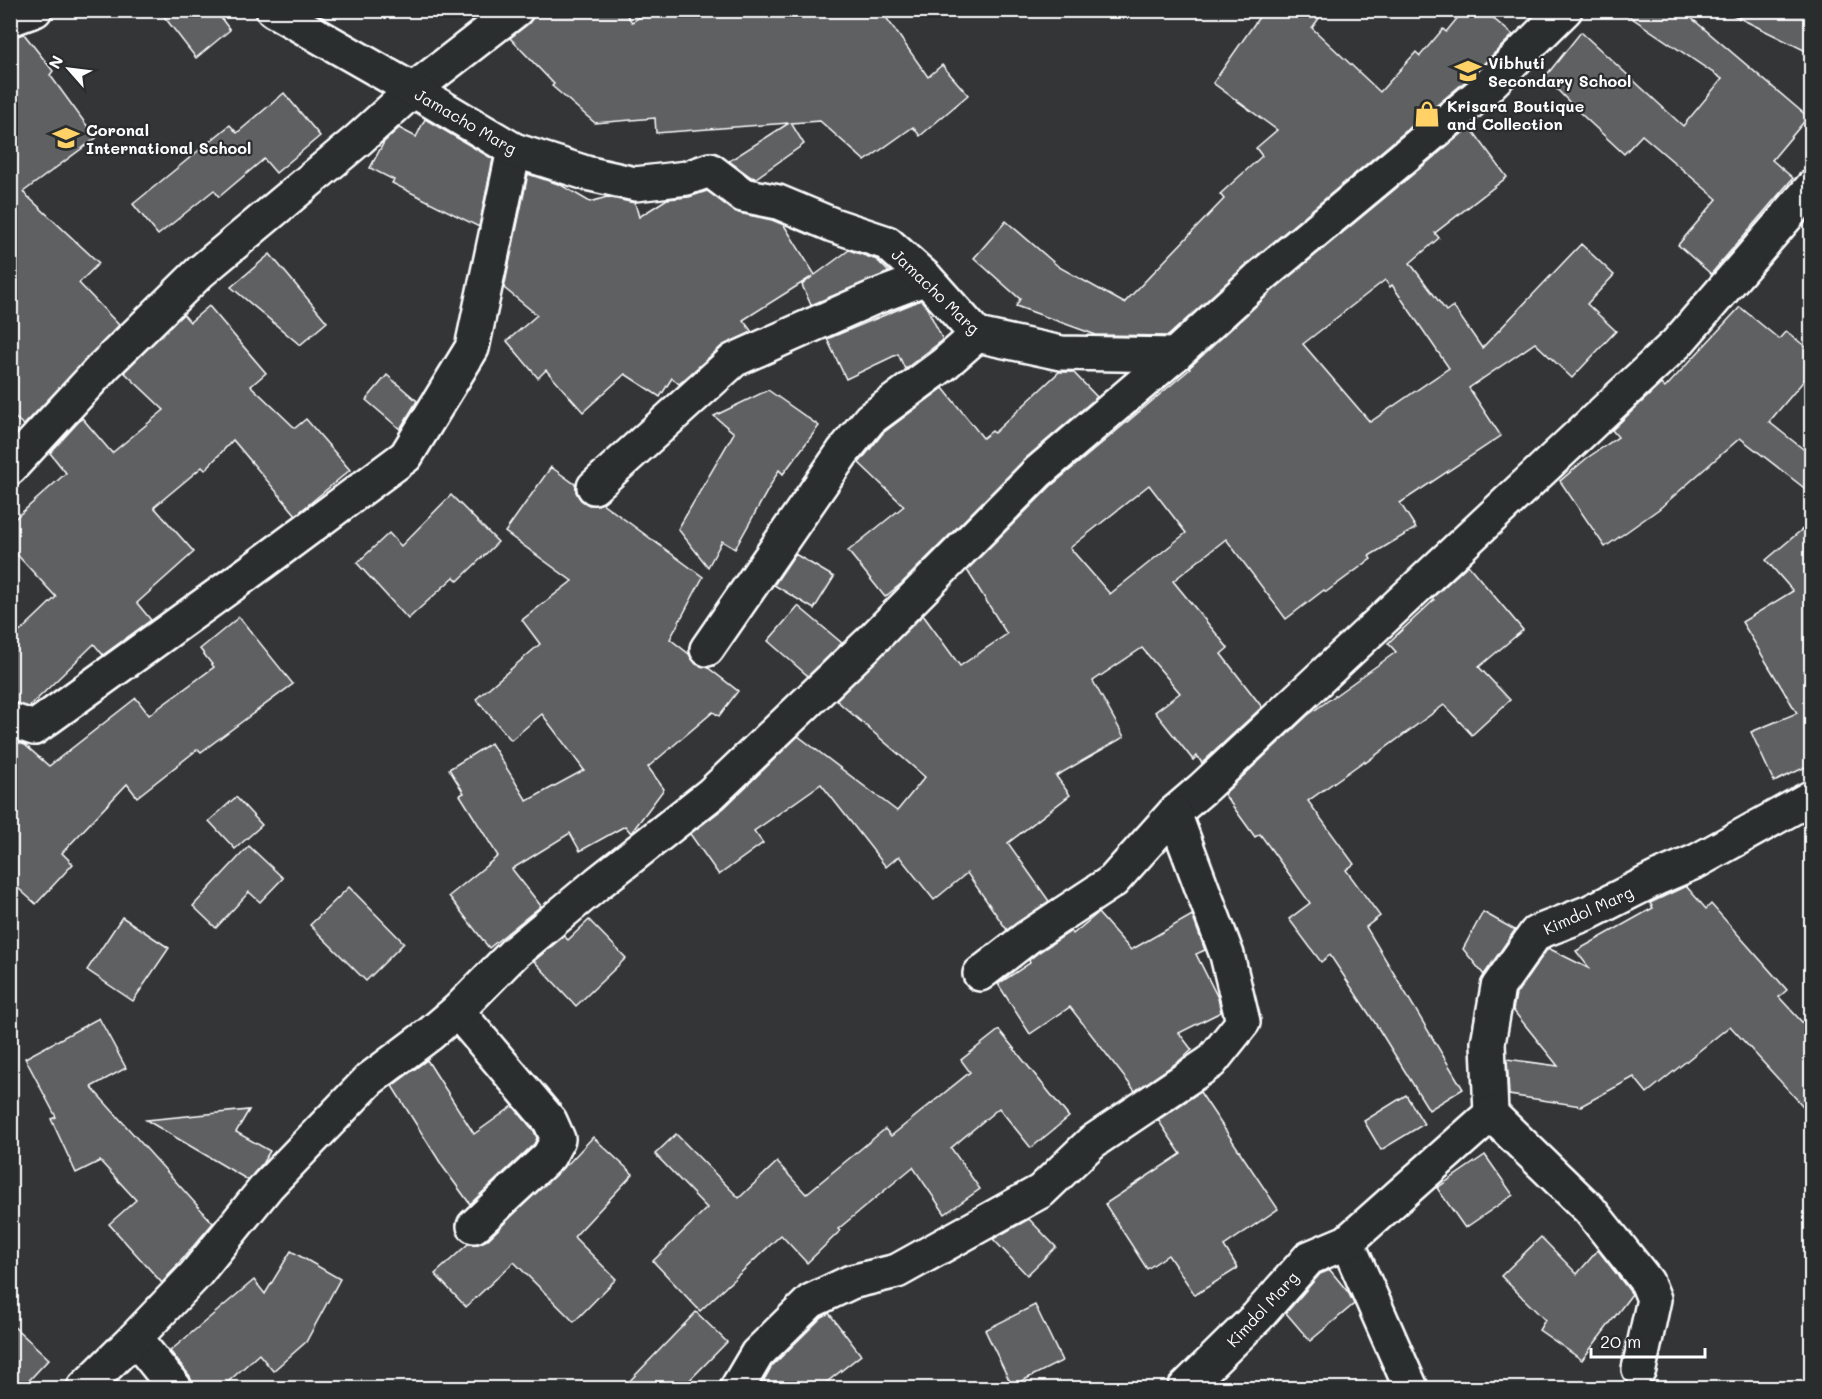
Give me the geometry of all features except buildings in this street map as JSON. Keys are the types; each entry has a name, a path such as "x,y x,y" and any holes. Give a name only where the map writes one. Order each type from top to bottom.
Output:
{"street":[{"path":"10,18 35,10"},
{"name":"Jamacho Marg","path":"273,10 514,150 586,173 635,183 687,178 710,170 743,195 778,202 833,225 887,243 926,278 977,335 1061,353 1175,355"},
{"path":"10,468 105,366 200,272 358,140 414,90 516,10"},
{"path":"84,1389 195,1275 268,1185 370,1079 457,1011 514,953 711,794 868,644 1038,472 1175,355 1259,278 1481,93 1565,10"},
{"path":"10,720 34,728 406,456 472,348 514,150"},
{"path":"980,974 1029,937 1113,881 1174,813 1211,781 1677,343 1812,187"},
{"path":"594,487 734,360 873,298 926,278"},
{"path":"708,649 843,452 870,419 943,365 977,335"},
{"name":"Kimdol Marg","path":"1185,1389 1257,1317 1309,1258 1347,1242 1491,1114 1488,1043 1498,987 1536,933 1590,912 1657,878 1697,861 1812,796"},
{"path":"737,1389 758,1354 811,1301 851,1282 897,1271 1041,1191 1092,1142 1211,1062 1243,1022 1227,955 1174,813"},
{"path":"457,1011 550,1120 558,1139 549,1156 474,1226"},
{"path":"1491,1114 1588,1209 1647,1282 1654,1299 1638,1369"},
{"path":"1347,1242 1411,1389"},
{"path":"135,1338 175,1389"}],"place":[{"name":"Vibhuti Secondary School","path":"1468,71"},
{"name":"Krisara Boutique and Collection","path":"1427,114"},
{"name":"Coronal International School","path":"66,138"}]}
